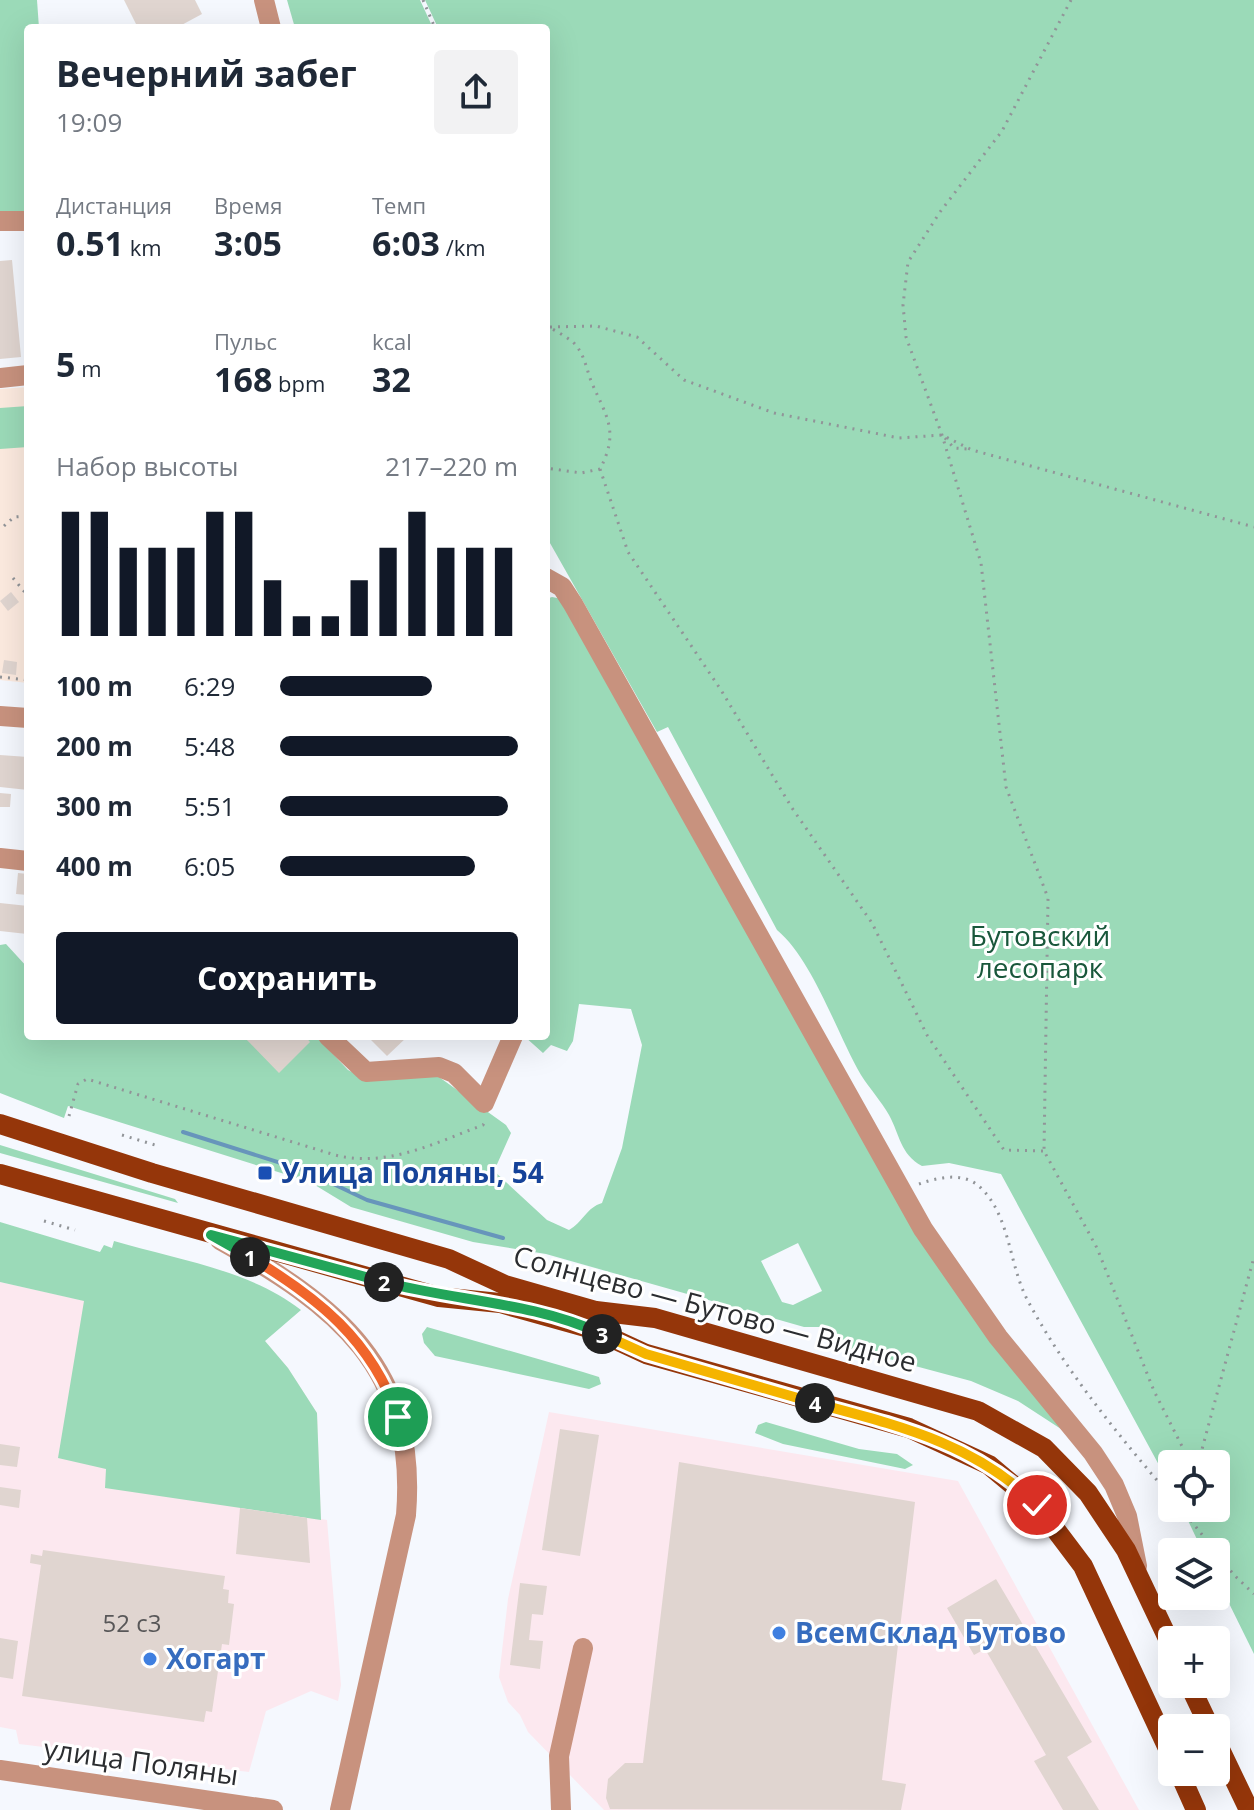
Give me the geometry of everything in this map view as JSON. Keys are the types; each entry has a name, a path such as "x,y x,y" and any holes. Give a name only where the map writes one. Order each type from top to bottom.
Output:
{"main road":[{"name":"Солнцево — Бутово — Видное","path":"0,1124 152,1173 449,1259 505,1285 596,1311 655,1318 978,1411 1026,1435 1075,1478 1112,1526 1162,1626"},
{"name":"Солнцево — Бутово — Видное","path":"0,1174 439,1297 500,1303 592,1329 646,1354 909,1428 970,1454 1023,1491 1067,1541 1098,1594 1158,1726"},
{"path":"1230,1770 1249,1810"},
{"path":"1185,1786 1196,1810"}],"street":[{"path":"264,0 270,24"},
{"path":"0,221 24,221"},
{"path":"0,378 24,375"},
{"path":"550,580 562,587 573,604 923,1229 991,1327 1093,1453 1114,1485 1127,1516 1140,1579"},
{"path":"0,716 24,718"},
{"path":"0,858 24,861"},
{"path":"332,1040 366,1072 439,1067 454,1073 484,1103 512,1040"},
{"path":"211,1235 290,1281 338,1318 361,1345 379,1374 404,1441 408,1478 406,1515 340,1810"},
{"path":"561,1810 559,1756 583,1648"},
{"name":"улица Поляны","path":"0,1770 273,1810"}],"path":[{"path":"423,0 433,24"},
{"path":"1071,0 1002,131 940,212 908,262 903,305 906,337 942,435 981,563 1006,787 1048,898 1044,1151 1097,1248 1154,1391 1184,1450"},
{"path":"550,326 596,326 637,337 684,380 774,413 899,438 942,435 959,440 972,450"},
{"path":"550,327 573,342 583,356 610,422 608,453 600,469 588,473 550,468"},
{"path":"942,435 954,448 972,450 1254,527"},
{"path":"600,469 628,552 721,690 792,808 872,923 927,1035 1004,1150 1044,1151"},
{"path":"4,526 14,517 24,516"},
{"path":"13,578 24,591"},
{"path":"0,677 24,680"},
{"path":"69,1116 78,1084 87,1079 335,1155 363,1160 405,1154 483,1125 488,1115 484,1103"},
{"path":"122,1135 155,1145"},
{"path":"908,1189 940,1177 965,1179 982,1189 1008,1237 1013,1268 1028,1301 1065,1363 1158,1480"},
{"path":"44,1221 75,1230"},
{"path":"1202,1450 1254,1257"},
{"path":"1193,1522 1234,1575 1254,1594"},
{"path":"1197,1522 1197,1527"}],"shaded area":[{"path":"24,387 24,683 0,680 0,389"},
{"path":"0,1282 265,1341 288,1368 317,1413 321,1519 327,1520 341,1685 338,1701 311,1691 266,1711 249,1772 19,1744 16,1730 0,1727"},
{"path":"549,1412 958,1481 1139,1810 604,1810 528,1732 520,1715 508,1702 499,1677 508,1599"}],"green space":[{"path":"0,0 37,0 39,24 24,24 24,216 0,218"},
{"path":"287,0 420,0 431,24 294,24"},
{"name":"Бутовский лесопарк","path":"425,0 1254,0 1254,1654 1230,1605 1230,1538 1196,1538 1189,1522 1230,1522 1230,1450 1158,1450 1158,1463 1001,1174 949,1163 922,1166 909,1156 889,1115 861,1075 813,978 790,943 777,930 668,727 657,732 550,543 550,24 436,24"},
{"path":"24,406 24,447 0,449 0,408"},
{"path":"552,597 562,599 791,1004 1061,1429 1018,1401 971,1381 837,1345 831,1327 804,1327 546,1254 473,1242 351,1207 310,1182 68,1106 64,1118 0,1093 0,945 6,944 24,964 24,1040 320,1040 348,1070 358,1075 439,1077 506,1125 511,1133 494,1171 547,1220 569,1230 592,1208 602,1203 622,1148 642,1045 631,1009 579,1004 573,1041 567,1051 551,1045 543,1053 528,1040 550,1040","holes":["798,1243 822,1291 793,1305 782,1302 761,1261"]},
{"path":"0,1145 175,1199 178,1203 0,1153"},
{"path":"0,1222 100,1252 104,1245 112,1248 114,1241 211,1267 259,1285 301,1310 265,1341 288,1368 317,1413 321,1520 105,1488 106,1469 58,1458 84,1301 0,1282"},
{"path":"427,1327 599,1377 601,1384 589,1389 435,1356 424,1343 422,1334"},
{"path":"766,1422 859,1449 897,1454 913,1465 905,1469 783,1444 755,1433 758,1425"}],"building":[{"path":"124,0 195,0 202,14 183,24 136,24"},
{"path":"12,260 21,357 0,359 0,261"},
{"path":"11,592 19,602 8,611 0,601"},
{"path":"4,660 17,662 16,675 2,673"},
{"path":"0,755 24,757 24,790 0,787"},
{"path":"0,793 11,794 10,807 0,807"},
{"path":"18,873 24,874 24,895 16,894"},
{"path":"0,903 24,906 24,934 0,931"},
{"path":"247,1040 308,1040 310,1042 279,1073"},
{"path":"371,1040 404,1040 387,1056"},
{"path":"560,1429 599,1435 580,1556 542,1550"},
{"path":"0,1444 20,1447 17,1467 0,1465"},
{"name":"ВсемСклад Бутово","path":"679,1462 915,1502 882,1780 906,1784 901,1810 610,1809 606,1798 608,1779 625,1763 643,1763"},
{"path":"0,1487 21,1490 19,1508 0,1505"},
{"path":"240,1508 307,1518 310,1563 236,1554"},
{"path":"43,1550 225,1576 223,1589 229,1590 228,1603 234,1604 229,1645 222,1644 212,1712 206,1711 204,1722 22,1696 41,1565 30,1563 31,1554 42,1556"},
{"path":"996,1579 1092,1742 1067,1757 1099,1810 1063,1810 1034,1761 1046,1755 985,1649 974,1655 947,1608"},
{"path":"520,1583 547,1586 543,1615 532,1614 529,1640 543,1641 540,1669 510,1665"},
{"path":"0,1638 18,1641 13,1679 0,1677"}],"waterway":[{"path":"183,1132 306,1171 367,1200 503,1238"}],"place":[{"name":"Улица Поляны, 54","path":"265,1173"},
{"name":"ВсемСклад Бутово","path":"779,1633"},
{"name":"Хогарт","path":"150,1659"}],"route":[{"path":"398,1417 370,1357 335,1315 290,1281 211,1235 439,1297 500,1303 592,1329 646,1354 909,1428 989,1465 1037,1505"}]}
